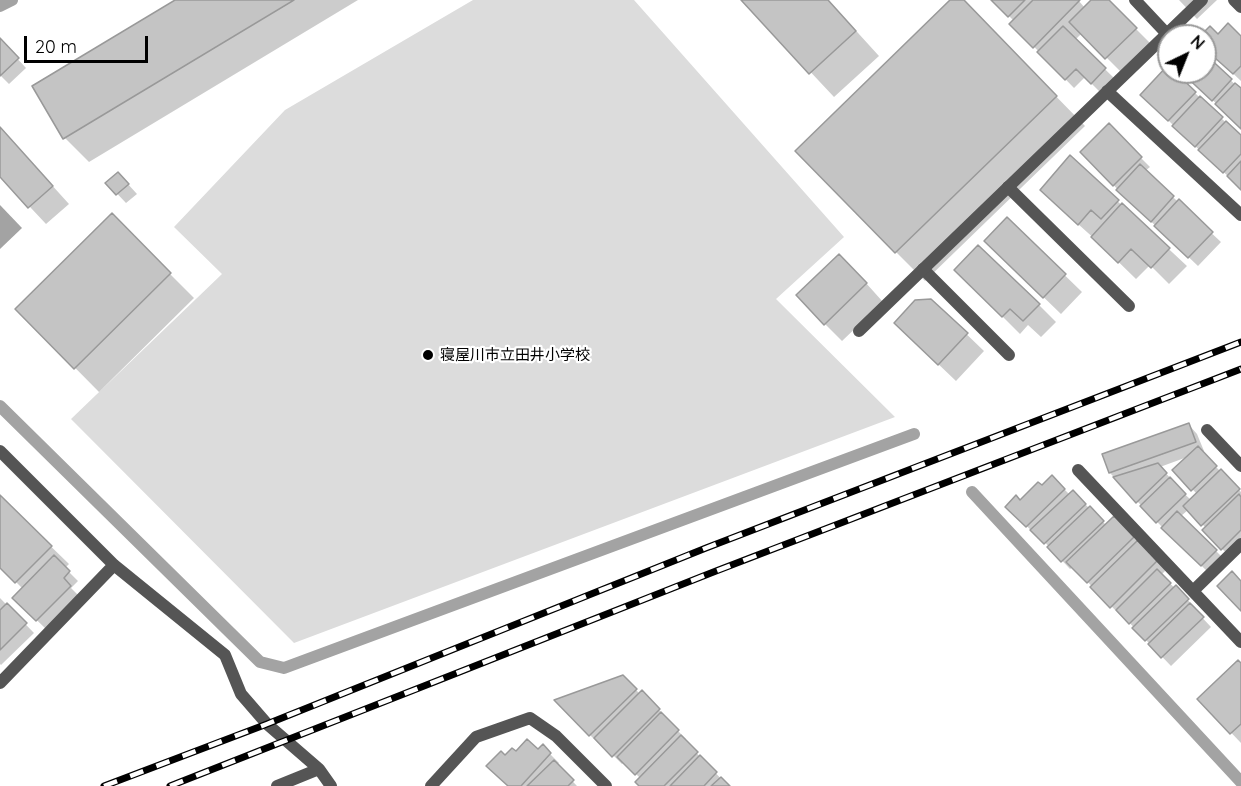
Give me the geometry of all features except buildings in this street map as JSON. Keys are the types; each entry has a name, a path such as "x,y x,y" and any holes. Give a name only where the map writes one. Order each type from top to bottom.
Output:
{"street":[{"path":"1135,0 1158,24"},
{"path":"1177,24 1202,0"},
{"path":"1234,0 1241,7"},
{"path":"859,331 1157,44"},
{"path":"1107,91 1241,215"},
{"path":"1008,187 1129,306"},
{"path":"923,268 1009,355"},
{"path":"1207,430 1241,466"},
{"path":"0,451 114,565 225,655 242,694 267,724 319,769 331,786"},
{"path":"1078,470 1241,642"},
{"path":"1193,591 1241,544"},
{"path":"0,683 114,565"},
{"path":"431,786 476,737 530,718 556,736 606,786"},
{"path":"277,786 319,769"}],"shaded area":[{"name":"寝屋川市立田井小学校","path":"473,0 634,0 844,237 776,299 895,417 294,643 71,419 222,274 174,227 285,110"},
{"path":"0,205 22,228 0,249"}],"waterway":[{"path":"0,6 12,0"},
{"path":"0,406 260,662 284,668 914,434"},
{"path":"972,492 1241,782"}],"railway":[{"path":"104,786 267,724 706,548 1241,342"},
{"path":"170,786 716,571 1241,369"}],"place":[{"name":"寝屋川市立田井小学校","path":"428,355"}]}
